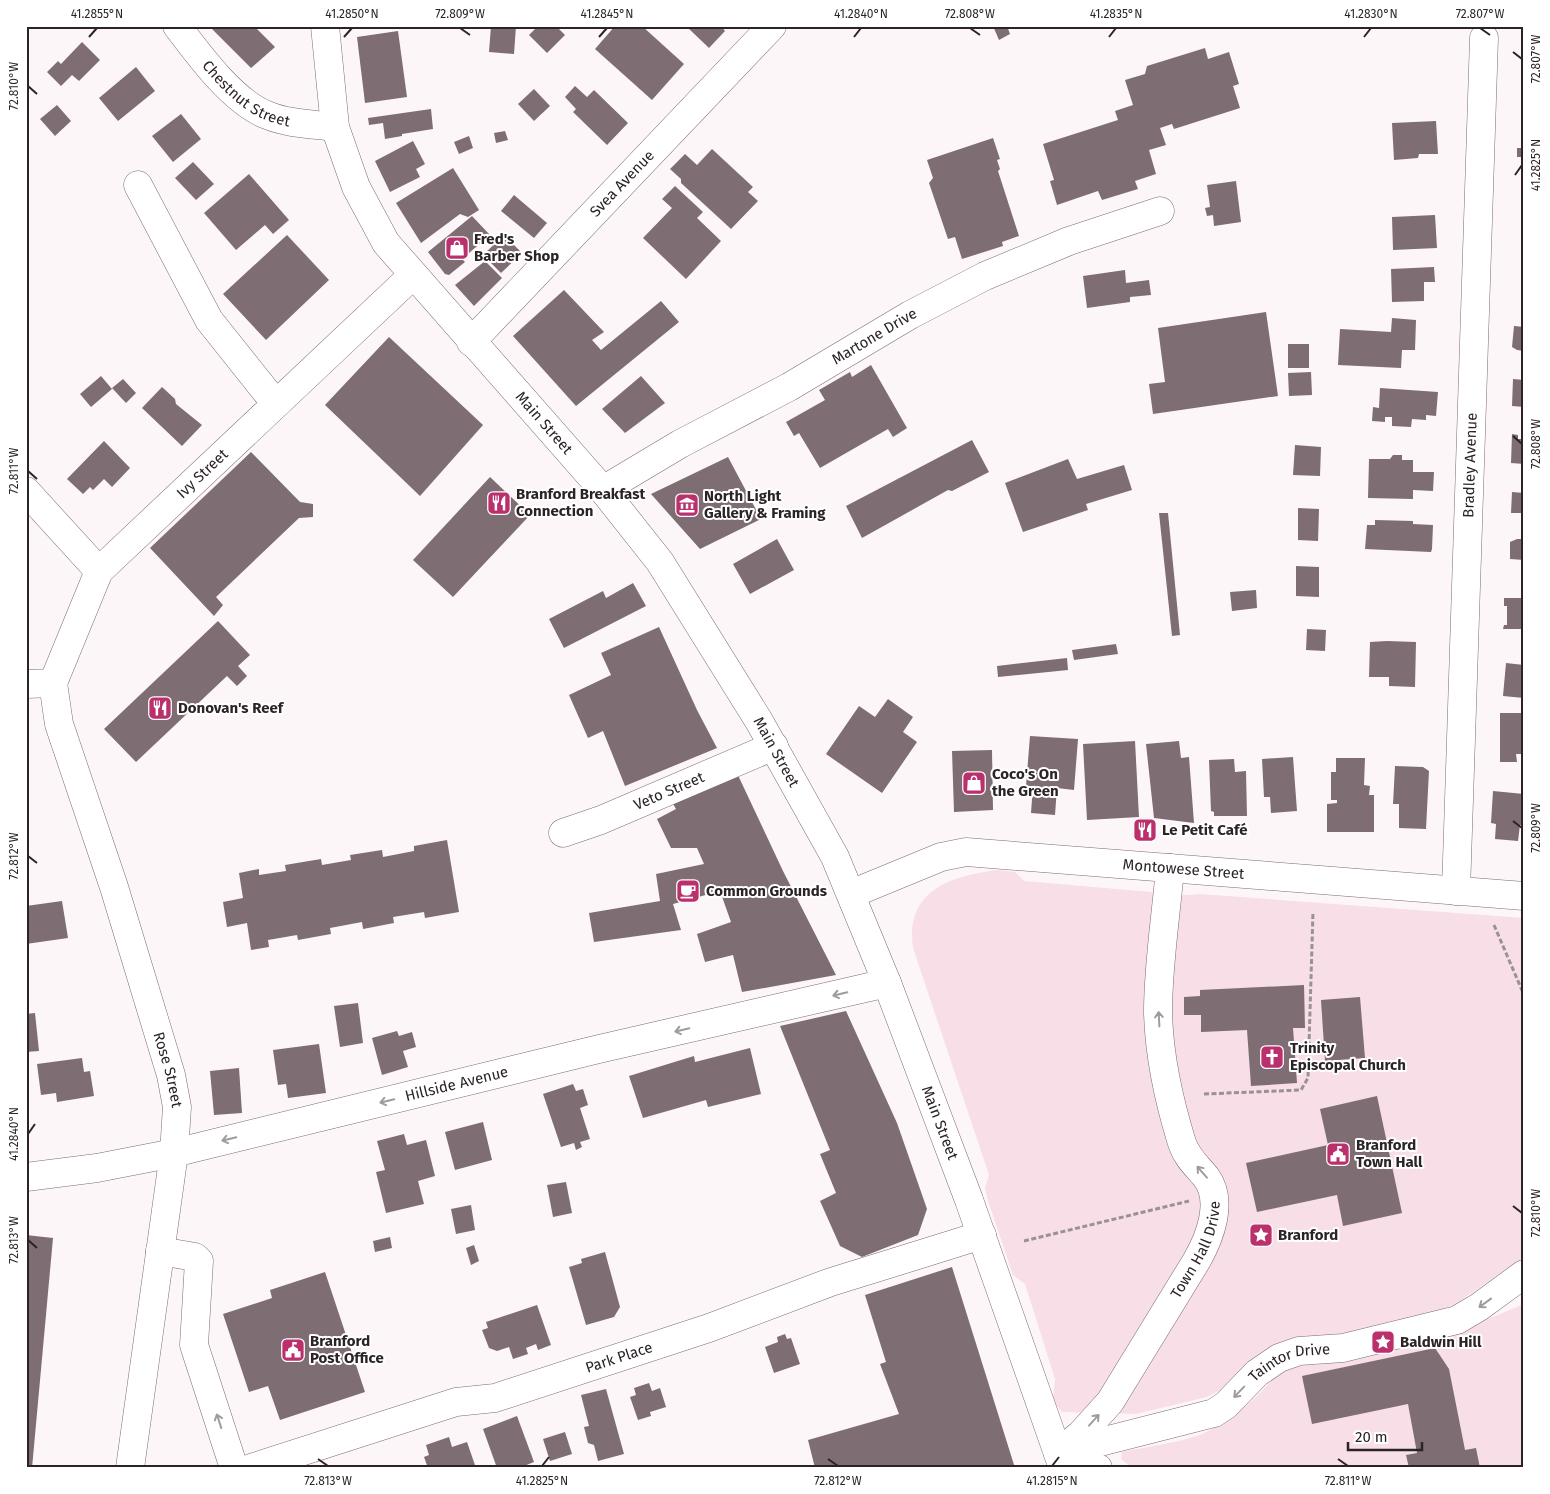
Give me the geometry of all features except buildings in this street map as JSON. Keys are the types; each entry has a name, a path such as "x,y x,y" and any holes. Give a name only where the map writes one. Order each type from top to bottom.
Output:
{"street":[{"name":"Chestnut Street","path":"177,26 196,52 248,104 266,115 290,121 335,127"},
{"name":"Main Street","path":"325,26 335,127 356,187 386,243 603,490 648,546 682,595 774,746 835,857 887,983 982,1235 1060,1460"},
{"name":"Svea Avenue","path":"471,342 772,26"},
{"name":"Bradley Avenue","path":"1456,891 1484,38"},
{"path":"138,185 209,320 276,404"},
{"name":"Martone Drive","path":"603,490 680,444 789,387 910,315 985,276 1070,241 1160,211"},
{"name":"Ivy Street","path":"53,683 99,571 413,274"},
{"path":"26,491 99,571"},
{"path":"26,684 53,683"},
{"name":"Rose Street","path":"53,683 59,724 114,887 170,1075 177,1107 174,1153 130,1468"},
{"name":"Veto Street","path":"563,833 601,820 774,746"},
{"name":"Montowese Street","path":"851,894 941,857 956,853 1524,896"},
{"name":"Town Hall Drive","path":"1060,1460 1110,1402 1197,1260 1207,1240 1213,1217 1214,1200 1212,1187 1184,1149 1168,1090 1163,1061 1158,1000 1170,868"},
{"name":"Hillside Avenue","path":"26,1177 97,1168 174,1153 599,1049 887,983"},
{"name":"Park Place","path":"251,1468 456,1402 495,1398 710,1328 831,1282 982,1235"},
{"path":"160,1250 195,1257 200,1261 194,1345 234,1468"},
{"name":"Taintor Drive","path":"1060,1460 1214,1413 1226,1405 1261,1370 1279,1358 1300,1352 1343,1348 1457,1320 1479,1307 1524,1274"},
{"path":"1060,1460 1098,1468"}],"path":[{"path":"1204,1094 1301,1090 1308,1078 1313,912"},
{"path":"1494,925 1524,995"},
{"path":"1024,1241 1192,1200"}],"shaded area":[{"path":"998,870 1015,872 1024,881 1186,895 1200,894 1524,918 1524,1257 1454,1305 1440,1310 1335,1336 1283,1341 1258,1357 1224,1388 1207,1397 1136,1414 1062,1412 1053,1401 1055,1379 1025,1284 1013,1275 988,1201 985,1188 989,1175 913,948 912,928 916,912 924,899 935,889 948,882"},
{"path":"1524,1304 1524,1468 1132,1468 1121,1459 1122,1452 1186,1439 1216,1427 1249,1404 1285,1364 1312,1359 1316,1365 1378,1350 1440,1339"}],"place":[{"name":"Fred's Barber Shop","path":"457,248"},
{"name":"Branford Breakfast Connection","path":"499,503"},
{"name":"North Light Gallery & Framing","path":"687,505"},
{"name":"Donovan's Reef","path":"160,708"},
{"name":"Coco's On the Green","path":"974,783"},
{"name":"Le Petit Café","path":"1145,830"},
{"name":"Common Grounds","path":"688,891"},
{"name":"Trinity Episcopal Church","path":"1272,1057"},
{"name":"Branford Town Hall","path":"1338,1154"},
{"name":"Branford","path":"1261,1235"},
{"name":"Baldwin Hill","path":"1383,1342"},
{"name":"Branford Post Office","path":"293,1350"}]}
